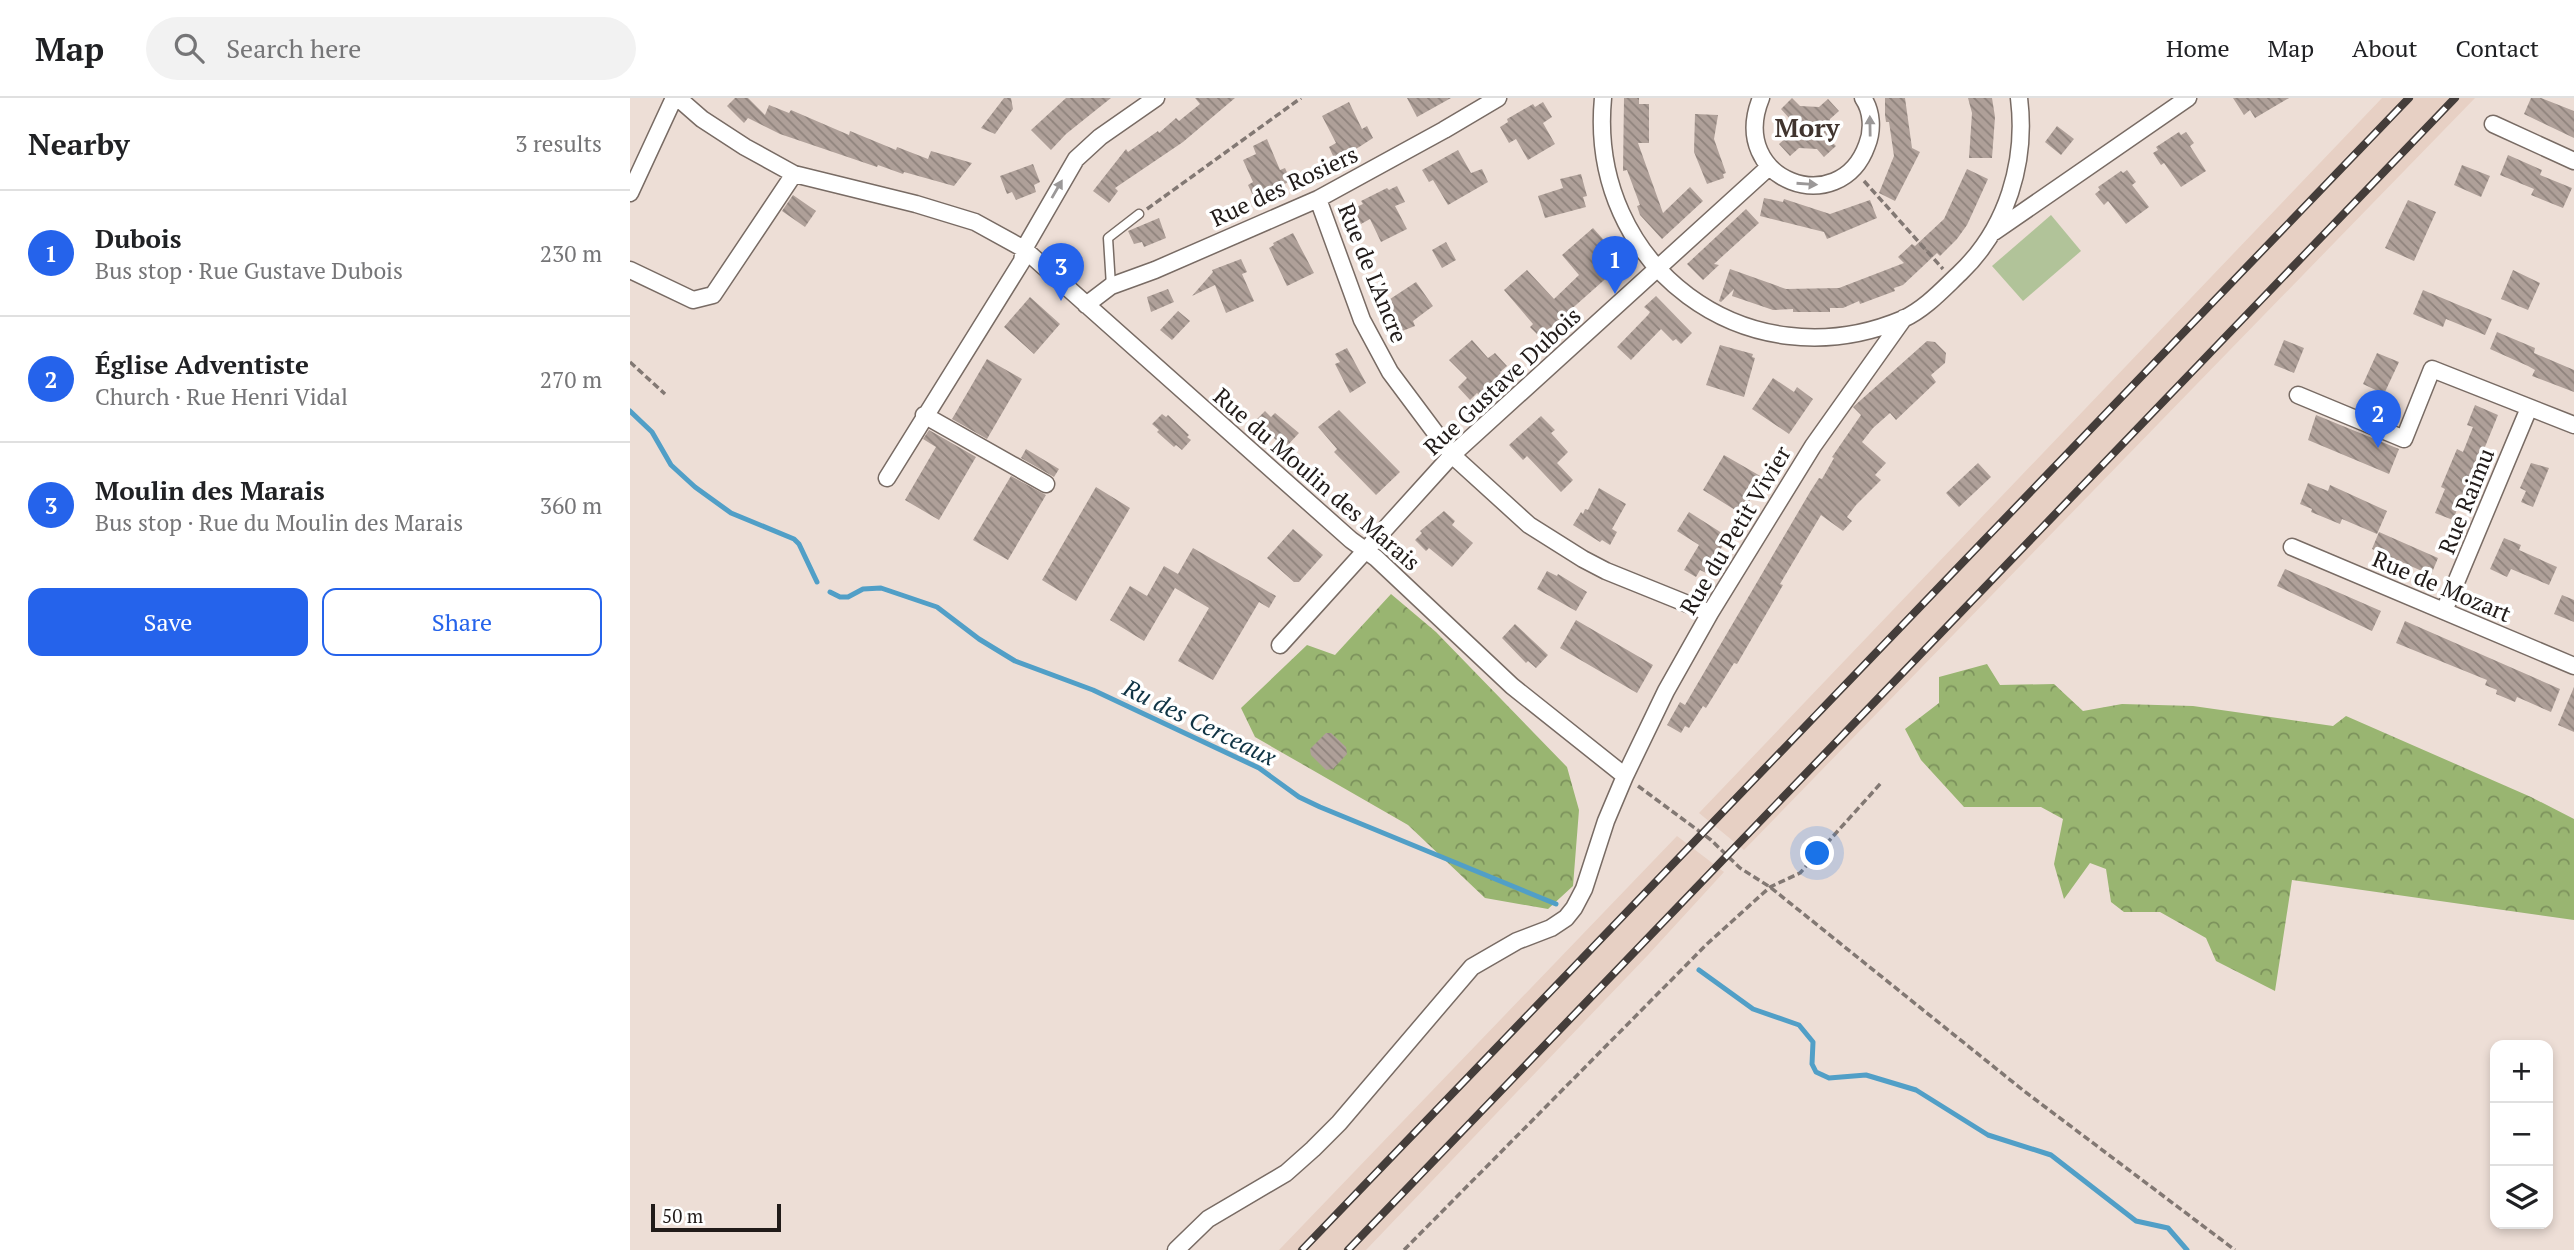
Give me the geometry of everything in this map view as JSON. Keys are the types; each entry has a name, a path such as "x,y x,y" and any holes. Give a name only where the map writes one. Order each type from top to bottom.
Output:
{"street":[{"name":"Rue du Moulin des Marais","path":"676,98 745,147 794,174 916,204 975,222 1024,248 1365,550 1512,686 1625,776"},
{"path":"630,193 676,98"},
{"path":"887,478 1022,261 1024,248 1076,159 1100,137 1156,98"},
{"name":"Rue des Rosiers","path":"1086,305 1111,286 1155,270 1318,199 1444,131 1498,98"},
{"path":"1603,98 1602,143 1613,194 1639,247 1657,270 1697,303 1722,317 1770,332 1825,337 1861,332 1904,318 1929,302 1979,255 1994,232 2009,196 2017,165 2019,98"},
{"path":"1760,98 1754,116 1754,134 1759,152 1769,167 1781,177 1810,186 1833,181 1853,170 1864,155 1870,138 1871,120 1863,98"},
{"path":"1994,232 2188,98"},
{"path":"2493,124 2574,161"},
{"name":"Rue Gustave Dubois","path":"1280,645 1452,455 1769,167"},
{"path":"630,270 693,300 713,295 794,174"},
{"name":"Rue de L'Ancre","path":"1318,199 1362,320 1390,372 1452,455 1529,525 1583,559 1710,613"},
{"name":"Rue du Petit Vivier","path":"1175,1250 1208,1219 1286,1173 1313,1149 1472,967 1494,953 1551,928 1566,918 1584,889 1606,821 1666,691 1710,613 1813,446 1904,318"},
{"path":"2298,395 2403,439 2432,369 2574,425"},
{"name":"Rue Raimu","path":"2444,611 2529,408"},
{"path":"924,415 1046,484"},
{"name":"Rue de Mozart","path":"2292,547 2574,666"}],"lane":[{"path":"1111,286 1108,238 1139,214"}],"path":[{"path":"1139,214 1301,98"},
{"path":"1853,170 1953,279"},
{"path":"630,362 665,394"},
{"path":"1625,776 1711,840 1740,868 1770,887 2024,1091 2235,1250"},
{"path":"1404,1250 1707,944 1770,887 1800,873 1881,783"}],"shaded area":[{"path":"2382,98 2475,98 1744,850 1699,813"},
{"path":"1677,836 1724,872 1366,1250 1279,1250"}],"green space":[{"path":"2051,215 2081,251 2023,301 1992,266"},
{"path":"1391,594 1436,632 1567,767 1579,810 1573,886 1548,909 1485,898 1408,825 1255,737 1241,708 1307,645 1335,655"},
{"path":"1987,664 2000,685 2054,684 2083,711 2122,704 2193,706 2333,726 2346,716 2531,797 2574,819 2574,920 2292,880 2275,991 2216,961 2206,938 2160,912 2124,912 2111,902 2106,869 2090,863 2064,899 2054,864 2063,819 2041,807 1964,807 1921,760 1905,729 1939,703 1939,677"}],"building":[{"path":"735,98 748,98 765,115 769,105 789,113 791,110 849,135 850,131 896,150 897,147 928,159 931,151 972,163 954,186 878,165 877,167 780,134 748,118 744,123 727,106"},
{"path":"1004,98 1011,98 1013,109 995,134 981,128"},
{"path":"1066,98 1111,98 1066,134 1051,150 1031,130"},
{"path":"1195,98 1235,98 1183,142 1115,188 1118,191 1109,203 1093,191 1126,149 1128,152 1158,131 1159,133 1176,118 1179,121 1200,104"},
{"path":"1407,98 1451,98 1417,117"},
{"path":"1624,98 1639,98 1639,104 1649,104 1649,143 1638,143 1663,213 1690,187 1703,201 1662,239 1640,215 1637,206 1640,205 1627,170 1623,171"},
{"path":"1792,98 1800,106 1819,107 1828,99 1839,111 1830,119 1829,139 1836,146 1824,157 1817,149 1799,148 1790,156 1779,144 1787,137 1789,118 1781,109"},
{"path":"1885,98 1905,98 1912,148 1920,152 1895,201 1879,193 1894,156 1889,122 1886,122"},
{"path":"1968,98 1992,98 1995,117 1992,158 1969,158 1972,113"},
{"path":"2233,98 2289,98 2255,118 2250,110 2244,115"},
{"path":"2531,98 2541,98 2574,111 2574,138 2524,114"},
{"path":"1349,102 1362,129 1367,126 1373,138 1334,158 1329,147 1336,143 1322,116"},
{"path":"1543,102 1552,117 1543,123 1555,144 1528,160 1516,139 1509,143 1500,127 1508,122 1507,119 1533,104 1535,107"},
{"path":"1695,114 1718,115 1714,139 1726,173 1723,174 1724,178 1707,184 1694,152"},
{"path":"2057,126 2074,139 2061,155 2045,142"},
{"path":"2179,132 2181,135 2186,132 2194,143 2190,146 2206,171 2181,187 2164,163 2161,165 2153,153 2158,150 2156,147"},
{"path":"1267,139 1280,170 1285,168 1291,181 1254,198 1248,185 1253,182 1243,160 1256,154 1253,146"},
{"path":"1458,150 1471,173 1482,169 1488,182 1448,205 1433,180 1429,182 1422,170"},
{"path":"2508,155 2542,170 2540,175 2572,188 2563,208 2531,195 2534,189 2500,175"},
{"path":"1033,164 1040,182 1034,185 1036,192 1016,200 1012,192 1007,194 1000,176"},
{"path":"2462,165 2490,176 2481,197 2454,185"},
{"path":"1967,169 1988,179 1967,225 1940,256 1937,253 1903,285 1894,288 1895,291 1860,304 1859,301 1843,308 1830,308 1830,312 1773,310 1732,296 1734,289 1719,301 1730,269 1786,289 1839,288 1904,263 1898,257 1912,244 1915,246 1944,219"},
{"path":"2127,170 2136,182 2132,185 2149,207 2126,224 2108,201 2104,205 2095,194 2100,190 2098,187 2121,171 2123,173"},
{"path":"1581,174 1587,196 1583,197 1586,207 1545,218 1538,196 1563,188 1560,179"},
{"path":"1397,186 1405,202 1395,206 1407,229 1381,242 1370,219 1361,224 1354,208 1363,204 1361,201"},
{"path":"793,195 816,211 805,227 782,211"},
{"path":"1764,198 1783,202 1784,199 1830,214 1870,200 1877,218 1827,239 1824,232 1760,216"},
{"path":"2408,200 2436,212 2414,261 2385,248"},
{"path":"1746,209 1759,223 1714,264 1719,265 1703,280 1687,264"},
{"path":"1159,218 1166,238 1144,247 1142,242 1134,244 1128,231"},
{"path":"1593,228 1628,267 1616,278 1612,273 1540,337 1530,327 1533,324 1504,290 1527,270 1554,299 1579,275 1562,255"},
{"path":"1293,233 1314,273 1287,286 1269,248 1273,243"},
{"path":"1446,242 1456,260 1442,268 1432,250"},
{"path":"1241,259 1247,272 1242,274 1254,301 1226,313 1215,285 1192,296 1212,270"},
{"path":"2513,270 2540,283 2528,310 2501,299"},
{"path":"1416,282 1433,306 1413,321 1415,326 1397,333 1393,325 1390,325 1381,305"},
{"path":"1168,289 1174,302 1151,312 1147,297"},
{"path":"2423,290 2492,319 2485,335 2446,319 2443,327 2413,314"},
{"path":"1656,296 1692,333 1681,344 1676,339 1673,341 1661,329 1631,360 1617,347 1648,315 1650,312 1644,307"},
{"path":"1030,297 1060,324 1034,354 1004,327"},
{"path":"1178,311 1190,321 1172,340 1160,330"},
{"path":"2497,332 2535,348 2534,353 2574,370 2574,392 2532,376 2535,370 2490,349"},
{"path":"1472,340 1488,358 1495,353 1507,366 1500,372 1502,374 1470,400 1458,387 1467,378 1449,360"},
{"path":"2284,340 2304,348 2294,373 2274,365"},
{"path":"1927,341 1935,342 1946,353 1945,363 1931,375 1936,382 1896,420 1890,413 1862,442 1886,463 1875,475 1881,480 1847,517 1852,521 1843,531 1821,515 1737,664 1734,663 1706,708 1703,706 1689,728 1685,726 1681,733 1667,725 1680,702 1685,705 1810,492 1819,478 1822,479 1834,458 1832,457 1861,415 1853,407"},
{"path":"1720,345 1753,354 1752,357 1755,358 1744,397 1706,385"},
{"path":"1347,348 1366,383 1350,393 1335,364 1340,362 1335,354"},
{"path":"2377,353 2399,362 2384,394 2363,384"},
{"path":"987,359 1022,379 987,439 952,419"},
{"path":"1773,378 1794,392 1797,387 1813,399 1789,434 1752,409"},
{"path":"2475,405 2498,415 2480,459 2477,458 2453,520 2435,513 2445,489 2441,487 2457,449 2463,452 2473,427 2467,425"},
{"path":"1339,410 1400,472 1376,495 1334,452 1337,449 1318,427"},
{"path":"1265,411 1271,417 1275,413 1299,433 1285,448 1255,421"},
{"path":"1162,414 1166,417 1168,415 1189,435 1187,437 1191,440 1182,450 1176,445 1174,447 1152,424"},
{"path":"2316,415 2399,449 2389,474 2308,440"},
{"path":"1541,416 1555,430 1551,433 1568,452 1557,463 1573,480 1561,492 1527,456 1523,460 1509,445"},
{"path":"929,430 976,457 939,520 905,500 936,447 923,439"},
{"path":"1026,449 1059,469 1054,477 1021,458"},
{"path":"1724,455 1762,477 1747,506 1745,505 1740,513 1703,490"},
{"path":"1978,463 1991,477 1959,507 1946,493"},
{"path":"2531,463 2549,468 2533,507 2521,502 2526,491 2520,488"},
{"path":"1011,476 1046,495 1008,560 973,540"},
{"path":"2308,483 2328,491 2330,485 2387,511 2377,534 2342,519 2340,524 2311,512 2312,509 2300,504"},
{"path":"1096,487 1130,508 1076,601 1042,580"},
{"path":"1599,488 1626,504 1612,529 1617,532 1610,545 1602,540 1600,542 1573,525 1581,512 1583,514 1585,509 1588,510"},
{"path":"1444,511 1455,521 1452,525 1473,543 1452,567 1429,548 1426,551 1415,540 1422,533 1420,531"},
{"path":"1689,512 1728,537 1706,573 1700,570 1696,577 1684,570 1699,545 1677,531"},
{"path":"1293,529 1323,555 1299,582 1294,582 1267,558"},
{"path":"2379,532 2438,558 2431,575 2372,549"},
{"path":"2504,538 2521,545 2519,550 2557,567 2549,585 2511,569 2507,577 2490,569"},
{"path":"1193,548 1276,596 1269,608 1259,602 1213,680 1178,661 1209,608 1175,588 1144,641 1110,620 1130,586 1147,596 1164,566 1178,574"},
{"path":"2285,569 2381,611 2372,631 2277,586"},
{"path":"1547,571 1557,576 1558,574 1587,592 1576,611 1537,589"},
{"path":"2562,595 2574,600 2574,622 2554,614"},
{"path":"1576,620 1653,665 1637,693 1560,648"},
{"path":"2405,621 2560,689 2551,712 2517,697 2515,702 2496,694 2497,690 2485,685 2487,680 2396,643"},
{"path":"1515,624 1548,655 1536,668 1528,661 1526,663 1502,638"},
{"path":"2574,687 2574,732 2558,725"},
{"path":"1326,733 1331,733 1346,747 1347,754 1333,769 1326,770 1311,755 1310,749"}],"waterway":[{"name":"Ru des Cerceaux","path":"630,411 652,432 671,465 695,487 731,513 794,539 817,582"},
{"name":"Ru des Cerceaux","path":"830,592 840,597 848,597 863,589 881,588 937,607 979,639 1015,661 1093,690 1259,768 1299,797 1320,807 1556,904"},
{"name":"Ru des Cerceaux","path":"1699,970 1753,1009 1799,1025 1813,1042 1812,1064 1816,1072 1829,1078 1866,1075 1916,1090 1988,1135 2051,1155 2136,1221 2168,1228 2187,1250"}],"railway":[{"path":"1302,1250 2409,98"},
{"path":"1348,1250 2455,98"}],"place":[{"name":"Dubois","path":"1615,294"},
{"name":"Moulin des Marais","path":"1061,301"},
{"name":"Église Adventiste","path":"2378,448"}],"district":[{"name":"Mory","path":"1807,127"}]}
